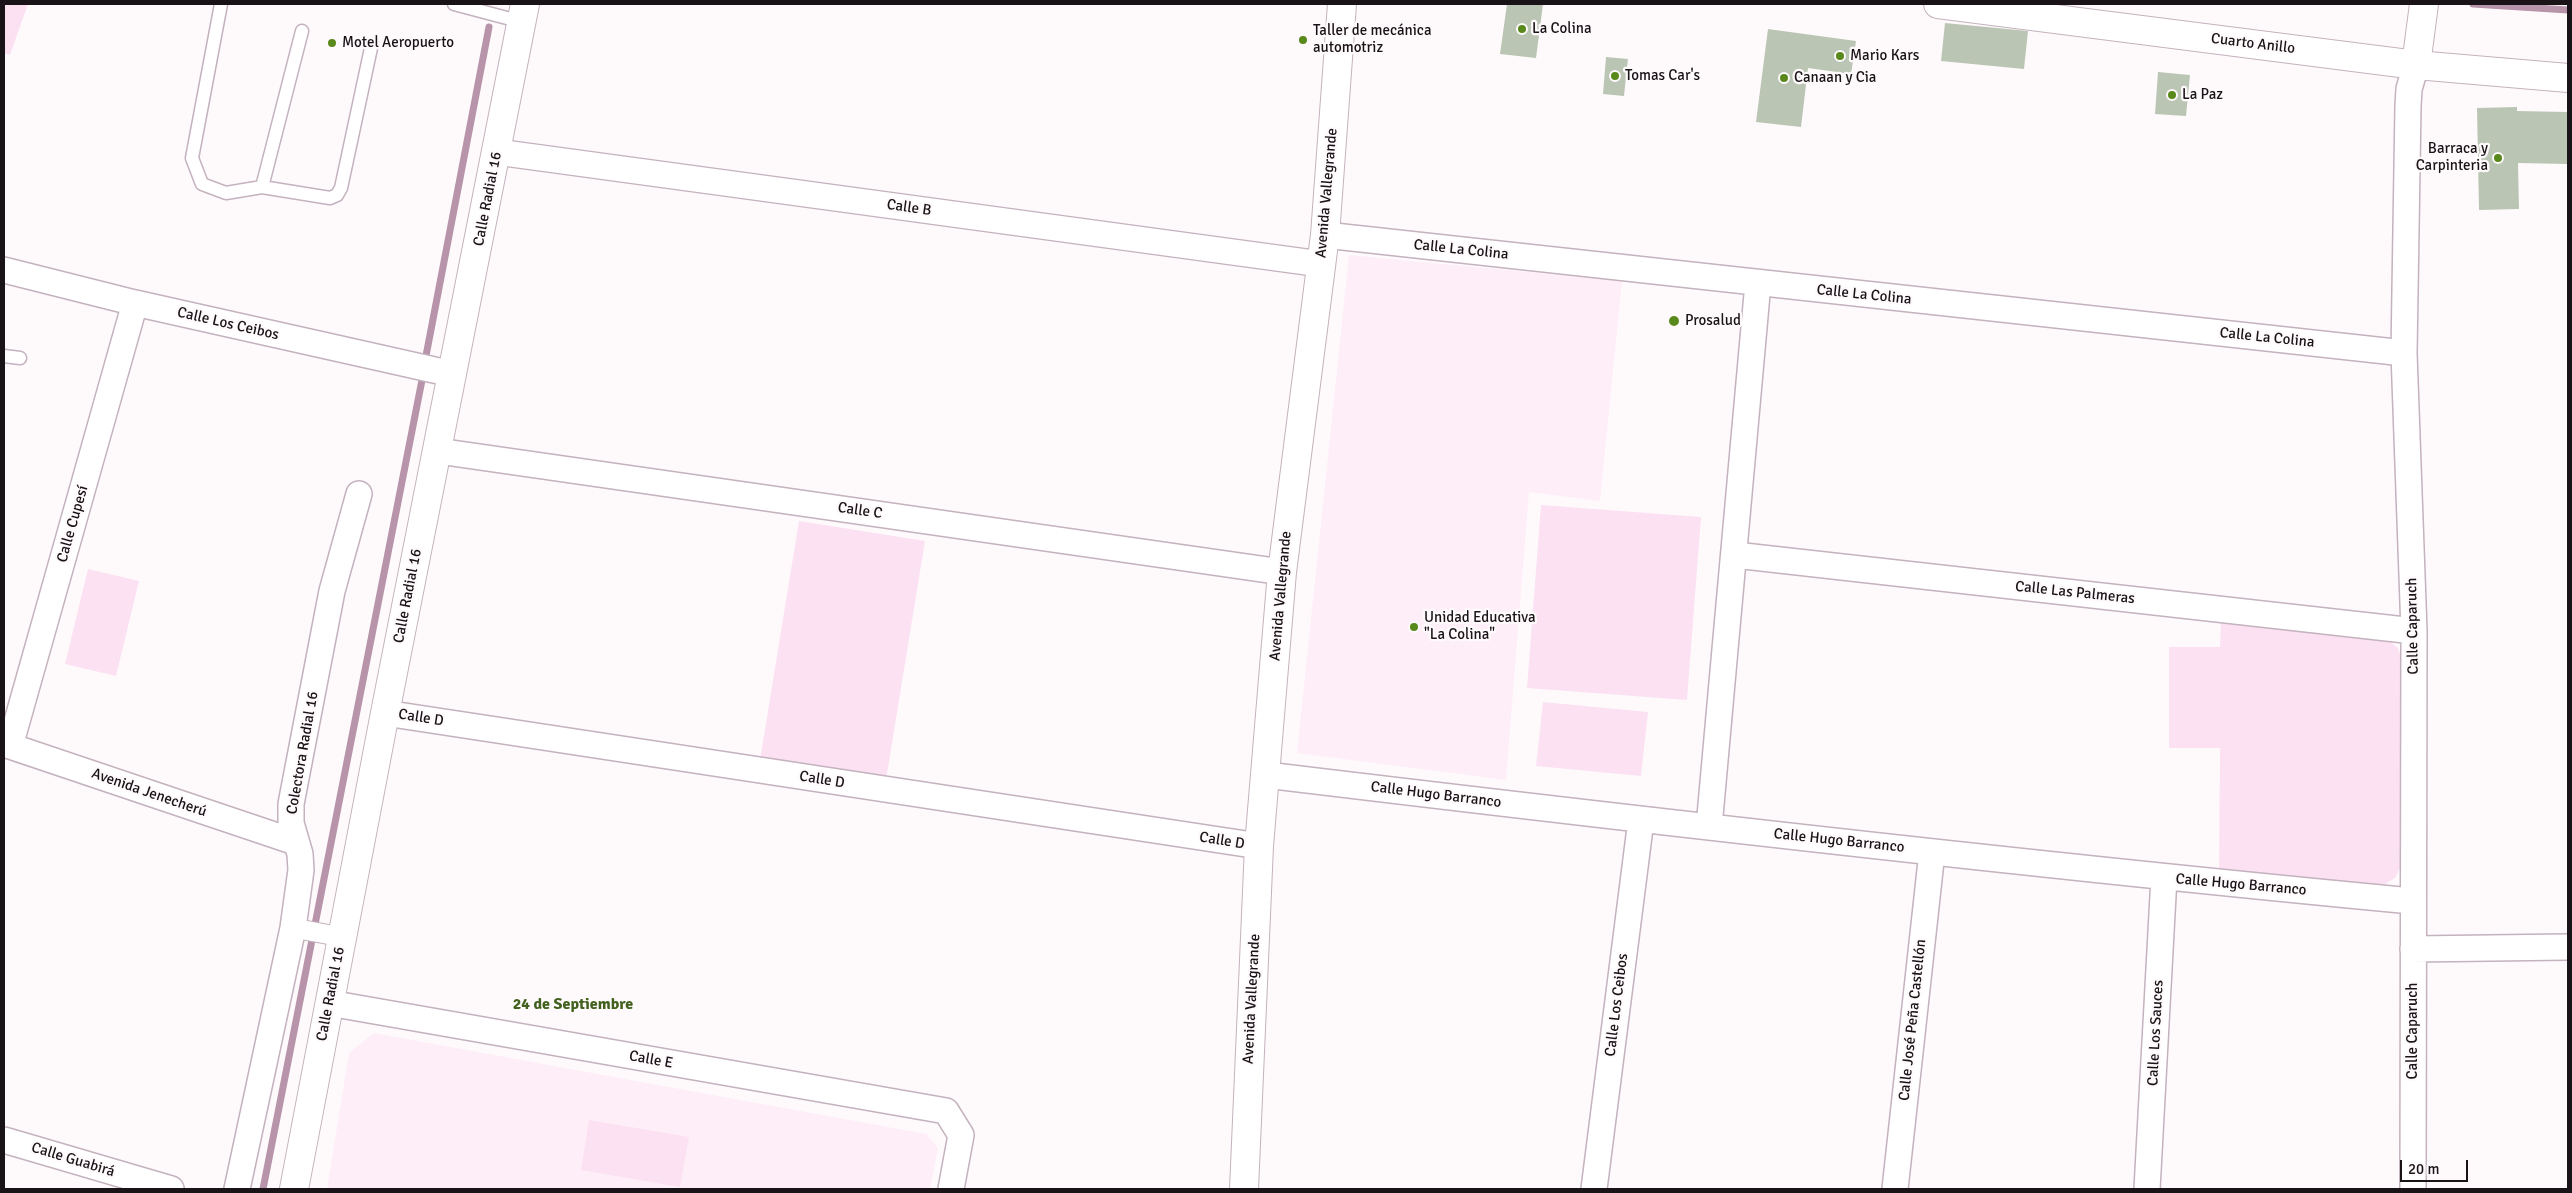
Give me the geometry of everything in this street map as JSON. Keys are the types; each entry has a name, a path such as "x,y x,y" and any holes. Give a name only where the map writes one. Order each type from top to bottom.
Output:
{"main road":[{"name":"Avenida Vallegrande","path":"1244,1189 1258,846 1266,775 1282,572 1325,235 1342,4"},
{"name":"Cuarto Anillo","path":"1938,4 2416,65 2568,78"},
{"name":"Calle Radial 16","path":"294,1189 329,1003 333,935 385,713 524,13"},
{"path":"2416,65 2422,16"}],"street":[{"name":"Calle Caparuch","path":"2413,1189 2412,901 2414,631 2404,353 2408,106 2409,89 2416,65"},
{"name":"Calle B","path":"497,152 1321,264"},
{"name":"Calle La Colina","path":"1325,235 2404,353"},
{"name":"Calle Los Ceibos","path":"4,270 136,303 452,374"},
{"path":"1709,827 1758,283"},
{"name":"Calle Cupesí","path":"7,745 136,303"},
{"name":"Calle C","path":"438,451 1282,572"},
{"name":"Colectora Radial 16","path":"237,1189 298,929 301,870 300,854 291,823 291,804 332,592 359,494"},
{"name":"Calle Las Palmeras","path":"1735,555 2414,631"},
{"name":"Calle D","path":"385,713 1258,846"},
{"name":"Avenida Jenecherú","path":"7,745 295,842"},
{"name":"Calle Hugo Barranco","path":"1266,775 1641,820 2164,878 2412,901"},
{"name":"Calle Los Ceibos","path":"1594,1189 1641,820"},
{"name":"Calle José Peña Castellón","path":"1895,1189 1932,852"},
{"name":"Calle Los Sauces","path":"2147,1189 2164,878"},
{"path":"298,929 333,935"},
{"path":"2413,950 2568,946"},
{"name":"Calle E","path":"329,1003 946,1112 961,1135 951,1189"},
{"name":"Calle Guabirá","path":"4,1140 171,1189"}],"lane":[{"path":"221,4 192,158 202,184 226,193 262,187 330,198 337,195 341,188 371,48"},
{"path":"454,4 524,13"},
{"path":"262,187 302,31"},
{"path":"4,356 20,358"}],"shaded area":[{"path":"4,4 28,4 10,55 4,53"},
{"name":"Unidad Educativa \"La Colina\"","path":"1349,255 1622,281 1600,501 1529,492 1506,780 1297,753"},
{"path":"1541,505 1701,517 1687,700 1527,688"},
{"path":"799,521 925,541 886,780 760,760"},
{"path":"88,569 139,581 116,676 65,664"},
{"path":"2221,621 2388,640 2398,648 2403,666 2401,866 2395,878 2380,887 2219,873 2220,748 2169,748 2169,647 2220,647"},
{"path":"1543,702 1648,712 1641,776 1536,766"},
{"path":"374,1033 926,1134 938,1148 930,1189 327,1189 349,1053"},
{"path":"589,1120 689,1137 680,1187 581,1170"}],"building":[{"name":"La Colina","path":"1507,4 1543,4 1536,58 1500,54"},
{"path":"1945,23 2028,31 2024,69 1941,61"},
{"name":"Canaan y Cia","path":"1768,29 1856,41 1851,74 1808,68 1801,127 1756,122"},
{"name":"Tomas Car's","path":"1606,57 1628,59 1624,96 1603,94"},
{"name":"La Paz","path":"2158,72 2190,75 2186,116 2155,114"},
{"name":"Barraca y Carpinteria","path":"2517,107 2517,111 2568,112 2567,164 2518,163 2519,209 2479,210 2477,108"}],"waterway":[{"path":"2473,4 2568,10"},
{"path":"425,361 489,27"},
{"path":"263,1189 423,375"}],"place":[{"name":"La Colina","path":"1522,29"},
{"name":"Taller de mecánica automotriz","path":"1303,40"},
{"name":"Motel Aeropuerto","path":"332,43"},
{"name":"Mario Kars","path":"1840,56"},
{"name":"Tomas Car's","path":"1615,76"},
{"name":"Canaan y Cia","path":"1784,78"},
{"name":"La Paz","path":"2172,95"},
{"name":"Barraca y Carpinteria","path":"2498,158"},
{"name":"Prosalud","path":"1674,321"},
{"name":"Unidad Educativa \"La Colina\"","path":"1414,627"}],"district":[{"name":"24 de Septiembre","path":"573,1005"}]}
